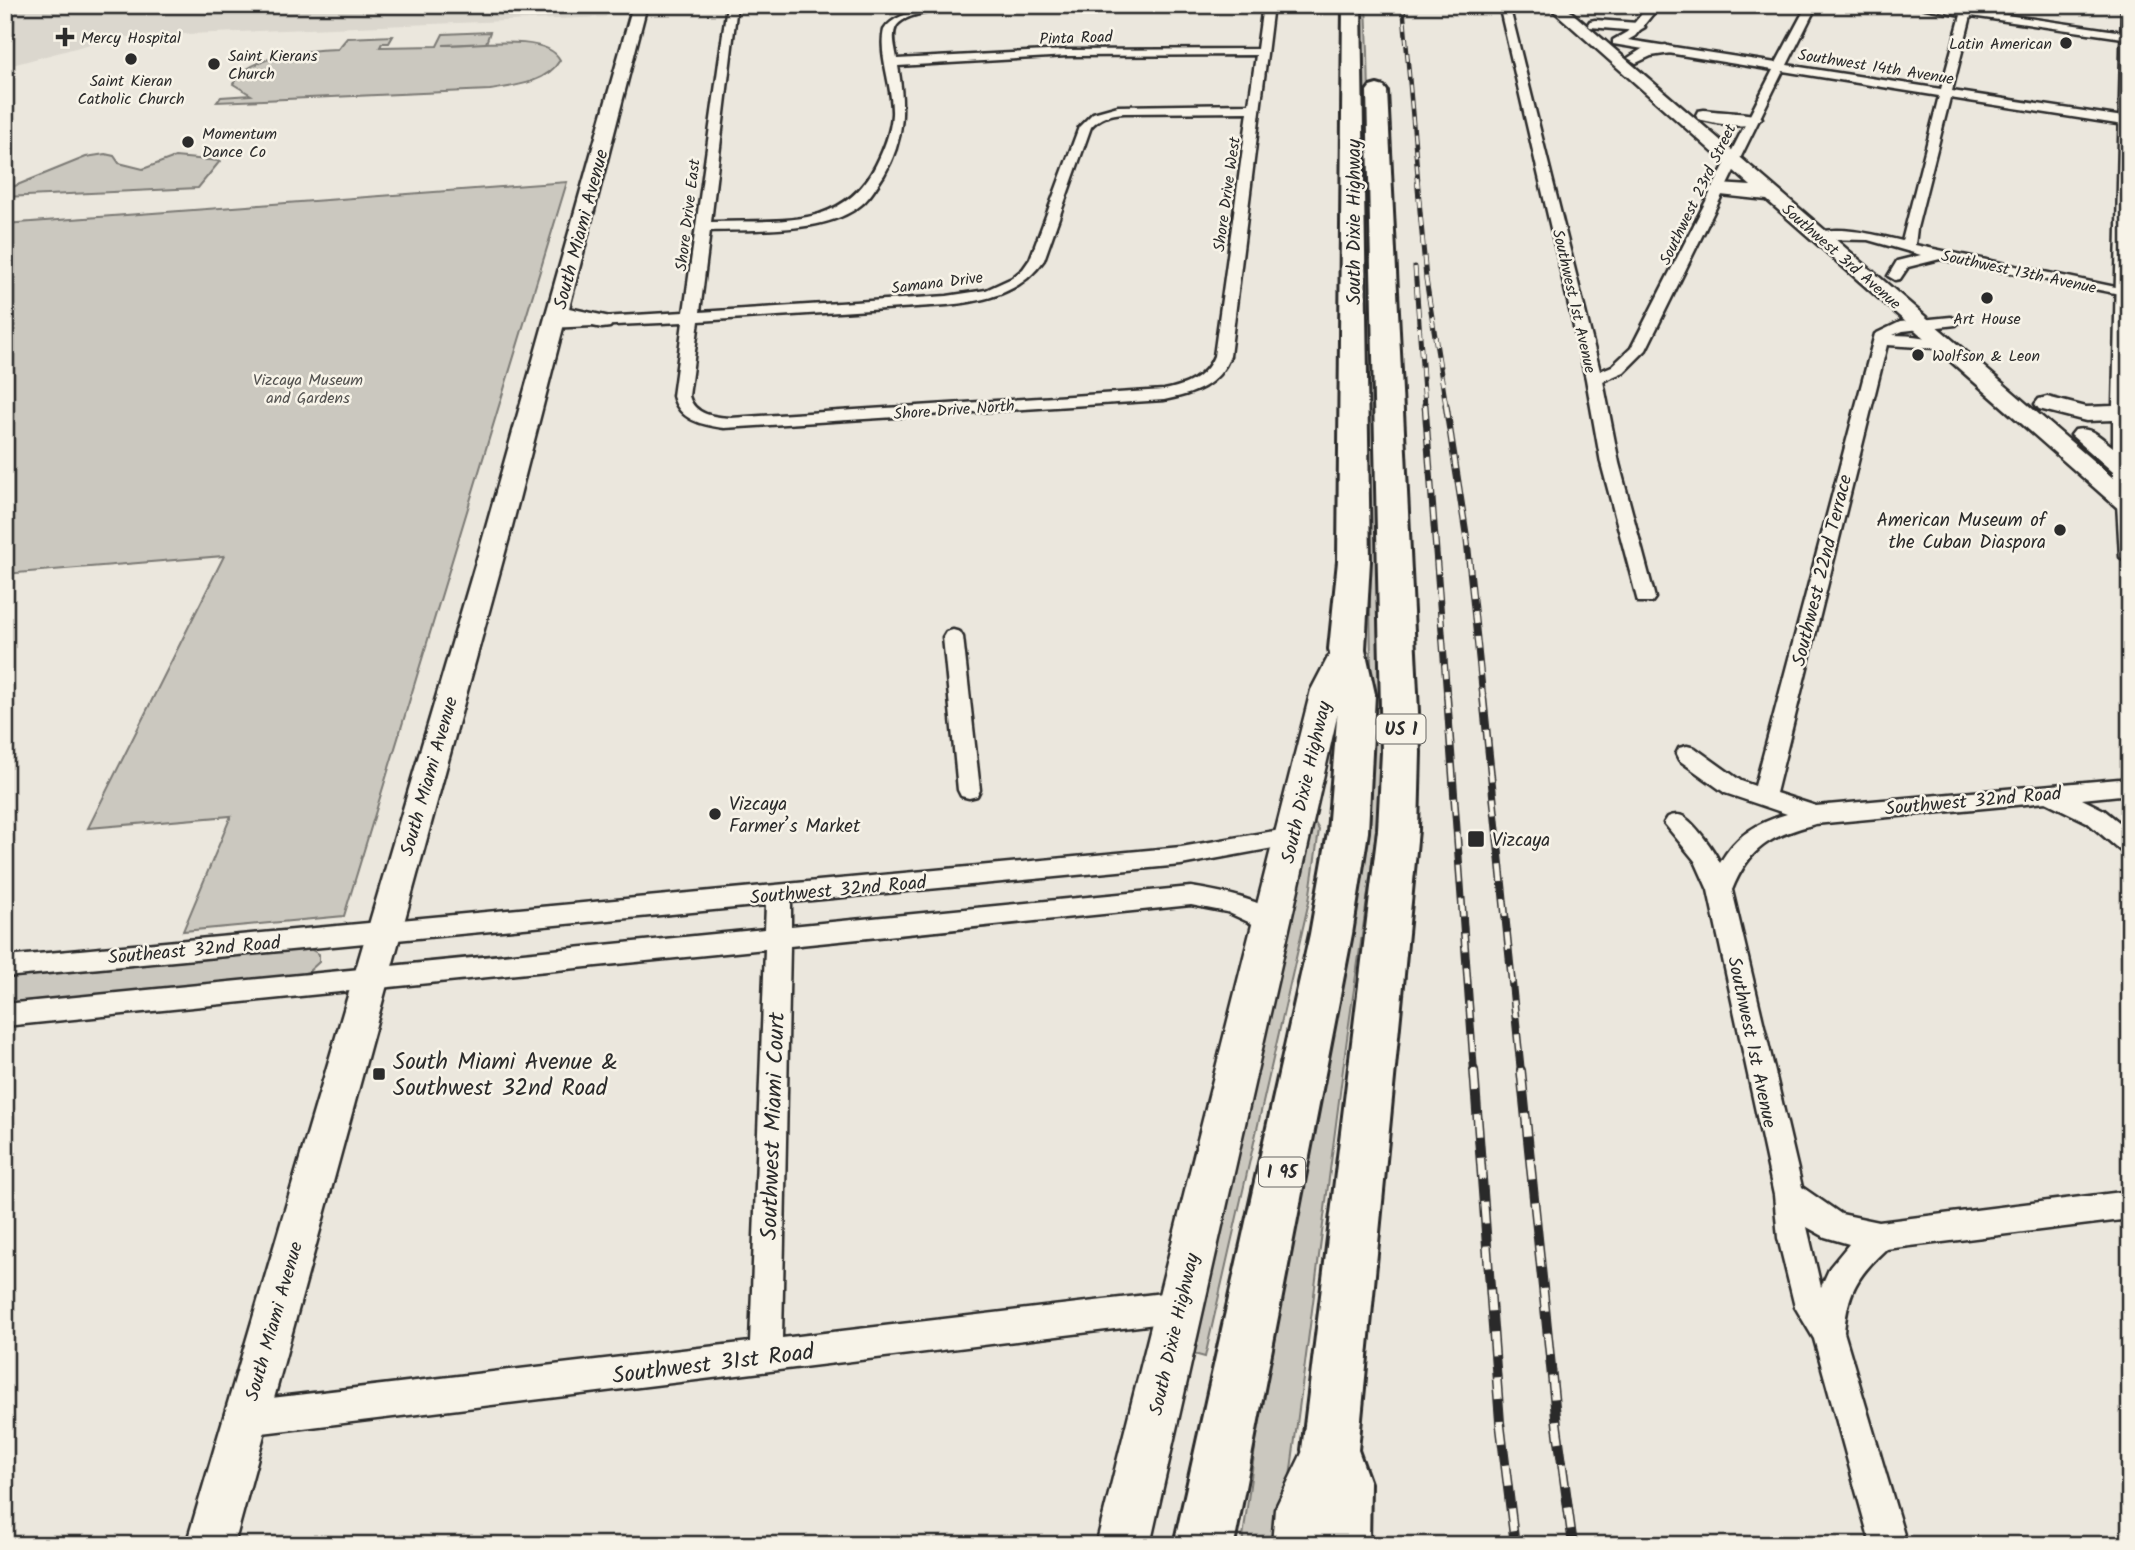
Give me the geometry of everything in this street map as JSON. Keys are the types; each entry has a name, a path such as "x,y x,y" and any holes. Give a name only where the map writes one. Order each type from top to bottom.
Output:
{"highway":[{"name":"South Dixie Highway","path":"1347,649 1354,561 1352,5"},
{"name":"South Dixie Highway","path":"1329,1450 1389,918 1398,830 1401,752 1374,5"},
{"name":"I 95","path":"1204,1545 1331,934 1348,832 1357,694 1347,649"},
{"path":"1329,1450 1340,1483 1339,1545"}],"main road":[{"name":"South Miami Avenue","path":"210,1545 496,538 640,5"},
{"name":"Southwest 3rd Avenue","path":"1554,5 1735,152 1846,235 2127,472"},
{"name":"Southwest 3rd Avenue","path":"1575,5 1704,115 1773,195 2128,504"},
{"path":"2128,504 2124,413 2129,5"},
{"path":"1595,24 1637,27"},
{"path":"1598,43 1617,42"},
{"path":"1636,58 1647,52 1666,50"},
{"path":"1704,115 1732,120 1754,118"},
{"path":"1718,190 1742,190 1773,195"},
{"path":"555,319 602,321"},
{"path":"2047,404 2086,414 2124,413"},
{"name":"South Dixie Highway","path":"1123,1545 1327,690 1347,649"},
{"name":"South Dixie Highway","path":"1298,1545 1302,1509 1329,1450"}],"street":[{"name":"Shore Drive East","path":"702,418 692,414 682,403 732,5"},
{"path":"703,227 810,220 829,216 852,206 867,190 880,169 895,135 898,112 888,35 894,21 920,12 967,6 1024,5"},
{"name":"Shore Drive West","path":"1205,381 1216,371 1222,356 1268,5"},
{"name":"Southwest 1st Avenue","path":"1504,5 1594,379 1610,463 1645,598"},
{"path":"1617,42 1637,27 1655,5"},
{"name":"Southwest 23rd Street","path":"1594,379 1618,369 1638,350 1735,152 1812,5"},
{"path":"1915,5 2129,36"},
{"path":"1908,248 1910,228 1967,12"},
{"name":"Southwest 14th Avenue","path":"1617,42 2128,122"},
{"name":"Pinta Road","path":"891,63 1127,51 1261,52"},
{"name":"Samana Drive","path":"602,321 942,302 996,292 1025,275 1037,260 1085,127 1093,118 1107,111 1125,108 1255,108"},
{"name":"Southwest 13th Avenue","path":"1819,236 1869,236 1908,248 2127,293"},
{"name":"Southwest 13th Avenue","path":"1836,251 1880,263 1908,248"},
{"path":"1880,263 1899,267 1908,262 1945,256"},
{"path":"1945,346 1901,340 1880,342 1883,334 1891,330 1951,323"},
{"name":"Southwest 22nd Terrace","path":"1763,799 1880,342"},
{"name":"Shore Drive North","path":"702,418 718,422 746,423 1150,396 1184,391 1205,381"},
{"path":"2128,504 2130,557"},
{"path":"953,637 969,790"},
{"name":"Southwest 32nd Road","path":"1687,754 1733,787 1815,815"},
{"name":"Southwest 32nd Road","path":"1720,890 1728,866 1741,848 1758,834 1778,825 1815,815 2130,786"},
{"path":"2048,794 2095,814 2113,827 2130,846"},
{"name":"Southwest 1st Avenue","path":"1676,823 1705,856 1720,890 1788,1195 1793,1238 1811,1307 1828,1332 1889,1545"},
{"name":"Southwest 32nd Road","path":"383,933 1181,856 1292,837"},
{"name":"Southwest Miami Court","path":"766,1357 779,894"},
{"path":"5,1016 1191,896 1232,903 1272,923"},
{"name":"Southeast 32nd Road","path":"5,967 383,933"},
{"path":"1788,1195 1814,1215 1836,1227 1879,1237 2130,1205"},
{"name":"Southwest 1st Avenue","path":"1828,1332 1832,1296 1843,1273 1858,1254 1879,1237"},
{"name":"Southwest 31st Road","path":"245,1418 1180,1306"}],"shaded area":[{"name":"Mercy Hospital","path":"5,5 610,5 606,17 138,36 109,39 5,67"}],"green space":[{"path":"1360,5 1366,5 1368,51 1383,752 1372,863 1281,1545 1242,1545 1264,1380 1372,723"},
{"path":"490,32 486,43 507,42 540,46 552,51 560,60 554,68 538,79 490,90 217,102 221,97 251,95 233,84 252,66 280,56 338,49 347,38 393,36 389,43 382,43 380,47 437,46 443,34"},
{"path":"105,154 114,156 119,163 143,169 175,157 220,161 198,188 5,197 5,190 86,157"},
{"name":"Vizcaya Museum and Gardens","path":"567,182 344,916 183,931 231,816 88,828 224,556 5,574 5,224"},
{"path":"1315,823 1319,830 1309,901 1205,1357 1190,1353 1309,829"},
{"path":"310,949 319,954 319,962 308,972 299,975 5,1003 5,978"}],"railway":[{"path":"1403,5 1418,179"},
{"path":"1417,177 1426,279 1446,406"},
{"path":"1415,267 1425,406"},
{"path":"1425,405 1447,698"},
{"path":"1446,405 1467,540 1483,698"},
{"path":"1447,696 1474,1072"},
{"path":"1483,696 1521,1072"},
{"path":"1474,1070 1500,1422 1515,1545"},
{"path":"1521,1070 1557,1426 1573,1545"}],"place":[{"name":"Mercy Hospital","path":"65,37"},
{"name":"Latin American","path":"2066,43"},
{"name":"Saint Kieran Catholic Church","path":"131,59"},
{"name":"Saint Kierans Church","path":"214,64"},
{"name":"Momentum Dance Co","path":"188,142"},
{"name":"Art House","path":"1987,298"},
{"name":"Wolfson & Leon","path":"1918,355"},
{"name":"American Museum of the Cuban Diaspora","path":"2060,530"},
{"name":"Vizcaya Farmer’s Market","path":"715,814"},
{"name":"Vizcaya","path":"1476,839"},
{"name":"South Miami Avenue & Southwest 32nd Road","path":"379,1074"}]}
